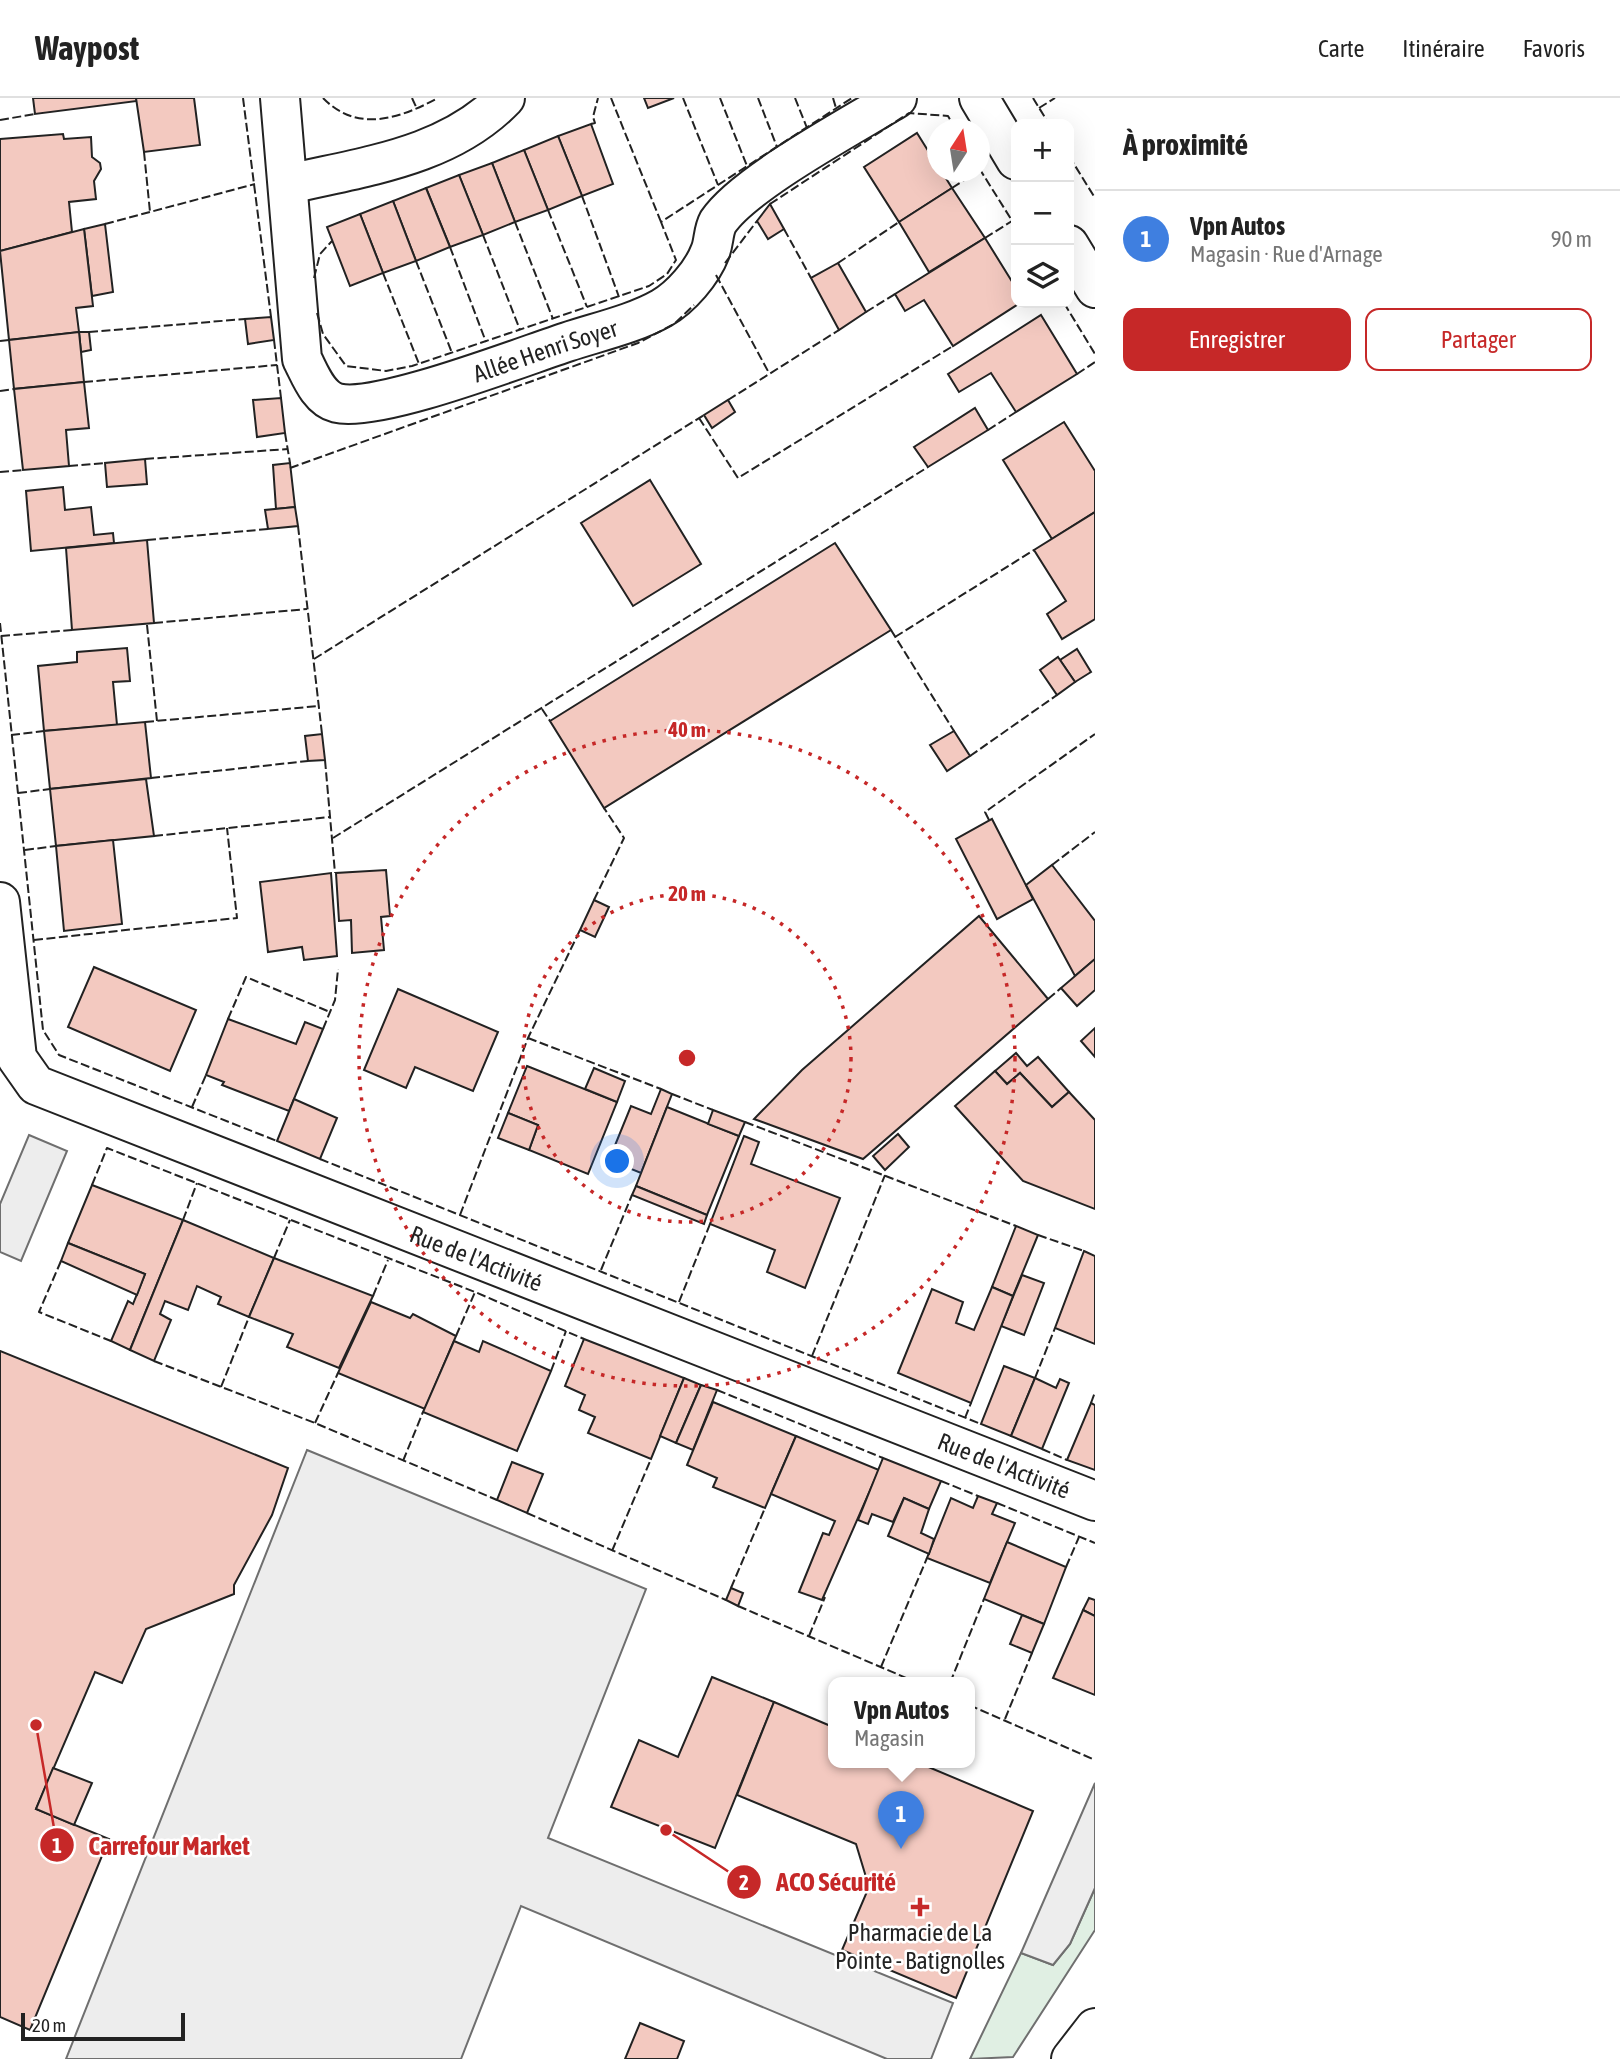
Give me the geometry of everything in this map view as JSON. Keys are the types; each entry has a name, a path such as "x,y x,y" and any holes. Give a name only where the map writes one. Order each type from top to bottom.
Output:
{"street":[{"name":"Allée Henri Soyer","path":"280,98 302,359 315,384 328,398 335,403 356,405 428,388 661,309 694,277 711,251 719,222 739,201 762,183 897,98"},
{"path":"289,184 411,155 442,143 470,129 505,98"},
{"path":"979,98 1011,151"},
{"path":"1074,253 1095,288"},
{"name":"Rue de l'Activité","path":"0,902 17,1058 36,1085 1095,1501"},
{"path":"1071,2059 1095,2028"}],"green space":[{"path":"1095,1888 1095,1930 1013,2057 970,2059 1021,1953 1053,1965 1070,1944"}],"shaded area":[{"path":"29,1135 67,1151 21,1261 0,1252 0,1204"},
{"path":"307,1450 646,1589 548,1838 953,2003 931,2059 887,2059 521,1906 461,2059 66,2059"},
{"path":"1095,1783 1095,1888 1070,1944 1053,1965 1021,1953"}],"building":[{"path":"33,98 136,98 137,101 35,114"},
{"path":"136,98 194,98 200,145 144,152"},
{"path":"644,98 674,98 648,108"},
{"path":"591,124 613,184 582,196 558,136"},
{"path":"917,133 927,149 927,182 948,182 952,188 899,222 864,167"},
{"path":"63,134 64,139 91,137 92,157 100,163 101,169 94,181 96,199 69,202 72,232 0,251 0,139"},
{"path":"558,136 582,196 548,210 524,150"},
{"path":"524,150 548,210 515,222 492,163"},
{"path":"492,163 515,222 483,235 459,175"},
{"path":"459,175 483,235 450,247 426,188"},
{"path":"426,188 450,247 416,261 393,201"},
{"path":"952,188 985,238 929,272 899,222"},
{"path":"393,201 416,261 383,273 360,214"},
{"path":"770,204 784,229 768,239 757,221"},
{"path":"360,214 383,273 350,286 327,227"},
{"path":"105,224 113,292 92,296 84,229"},
{"path":"84,229 93,306 76,308 79,332 9,340 0,251"},
{"path":"985,238 1011,280 1012,308 953,346 924,300 905,311 895,294"},
{"path":"838,263 866,312 839,330 811,278"},
{"path":"1041,315 1077,374 1016,412 991,373 959,392 948,374"},
{"path":"271,317 274,340 248,344 245,319"},
{"path":"79,332 89,332 91,350 81,352"},
{"path":"79,332 84,382 14,389 9,340"},
{"path":"84,382 89,428 66,430 69,466 23,470 14,389"},
{"path":"281,398 285,433 257,437 253,400"},
{"path":"728,400 735,412 712,428 704,415"},
{"path":"975,408 988,430 928,467 914,447"},
{"path":"1064,422 1095,471 1095,512 1052,539 1003,460"},
{"path":"145,459 147,484 107,487 105,463"},
{"path":"290,463 295,507 276,509 273,465"},
{"path":"650,480 701,564 633,606 581,523"},
{"path":"63,487 65,510 91,507 94,535 113,533 114,543 31,551 26,491"},
{"path":"295,507 298,526 268,529 265,510"},
{"path":"1095,512 1095,619 1062,639 1047,614 1066,601 1034,550"},
{"path":"147,540 154,623 72,630 66,548"},
{"path":"835,543 891,630 604,808 550,721"},
{"path":"127,648 130,681 113,682 117,725 44,731 38,666 77,662 77,652"},
{"path":"1077,649 1091,672 1075,682 1060,660"},
{"path":"1058,657 1075,682 1057,695 1040,670"},
{"path":"145,722 151,778 50,789 44,731"},
{"path":"954,731 970,756 947,771 930,745"},
{"path":"322,734 325,760 308,761 305,736"},
{"path":"146,779 154,836 56,846 50,789"},
{"path":"992,819 1033,899 997,919 956,839"},
{"path":"113,840 122,924 64,931 56,846"},
{"path":"1052,865 1095,921 1095,959 1075,976 1026,885"},
{"path":"386,870 390,916 381,917 384,950 352,953 351,920 339,921 336,873"},
{"path":"331,873 337,956 304,960 302,947 268,952 260,882"},
{"path":"594,900 609,907 595,937 580,930"},
{"path":"979,916 1048,999 863,1159 754,1119 802,1070"},
{"path":"1095,959 1095,990 1077,1006 1061,988"},
{"path":"94,967 196,1010 170,1071 68,1027"},
{"path":"398,989 498,1032 473,1091 415,1067 406,1088 364,1070"},
{"path":"228,1019 296,1044 305,1022 323,1029 289,1111 222,1085 224,1082 206,1075"},
{"path":"1095,1028 1095,1057 1081,1041"},
{"path":"1016,1053 1027,1066 1038,1057 1069,1092 1052,1107 1020,1073 1007,1084 995,1071"},
{"path":"527,1066 617,1102 588,1174 529,1150 538,1125 508,1113"},
{"path":"594,1068 625,1081 617,1102 585,1089"},
{"path":"995,1071 1007,1084 1020,1073 1052,1107 1069,1092 1095,1120 1095,1209 1023,1181 955,1106"},
{"path":"661,1089 672,1094 641,1173 609,1160 631,1106 651,1114"},
{"path":"294,1099 337,1118 320,1159 277,1141"},
{"path":"667,1107 739,1136 707,1215 636,1186"},
{"path":"713,1110 745,1122 739,1136 708,1124"},
{"path":"508,1113 538,1125 529,1150 498,1138"},
{"path":"898,1134 909,1147 885,1170 873,1156"},
{"path":"744,1136 759,1142 751,1164 840,1198 805,1288 767,1272 775,1250 710,1224"},
{"path":"92,1185 183,1220 130,1350 111,1341 128,1301 133,1304 145,1274 68,1243"},
{"path":"636,1186 707,1215 704,1224 632,1195"},
{"path":"183,1220 274,1258 249,1317 218,1304 221,1297 197,1286 188,1310 165,1301 160,1314 171,1320 154,1361 130,1350"},
{"path":"1016,1226 1038,1235 1013,1296 992,1287"},
{"path":"68,1243 145,1274 137,1295 61,1261"},
{"path":"1084,1251 1095,1256 1095,1344 1055,1328"},
{"path":"274,1258 373,1296 339,1368 287,1347 293,1334 249,1317"},
{"path":"1022,1275 1044,1283 1024,1335 1001,1326"},
{"path":"992,1287 1013,1296 971,1403 898,1373 932,1289 963,1302 956,1323 974,1330"},
{"path":"371,1302 410,1318 413,1314 456,1336 425,1409 338,1373"},
{"path":"584,1339 684,1378 651,1459 588,1433 595,1417 579,1410 585,1395 565,1386"},
{"path":"454,1341 479,1352 483,1341 551,1371 517,1451 423,1412"},
{"path":"0,1351 288,1468 272,1515 234,1585 234,1594 146,1629 122,1683 95,1672 36,1809 109,1839 30,2030 0,2017"},
{"path":"1004,1366 1035,1378 1011,1436 981,1424"},
{"path":"684,1378 701,1385 676,1443 660,1436"},
{"path":"1035,1378 1056,1388 1060,1379 1069,1383 1042,1449 1011,1436"},
{"path":"701,1385 717,1390 693,1450 676,1443"},
{"path":"713,1402 796,1436 765,1508 713,1487 717,1478 687,1465"},
{"path":"1091,1403 1095,1405 1095,1470 1067,1460"},
{"path":"796,1436 879,1470 822,1600 799,1592 823,1533 829,1535 835,1521 771,1494"},
{"path":"883,1458 941,1481 929,1509 904,1498 893,1522 872,1514 868,1524 858,1520"},
{"path":"512,1462 543,1474 527,1513 497,1500"},
{"path":"978,1496 997,1503 992,1514 1015,1523 990,1583 927,1558 951,1498 973,1508"},
{"path":"904,1498 929,1509 921,1533 934,1539 929,1554 888,1536"},
{"path":"1007,1542 1066,1567 1044,1624 984,1599"},
{"path":"731,1588 743,1593 738,1606 726,1600"},
{"path":"1089,1598 1095,1600 1095,1616 1083,1610"},
{"path":"1083,1610 1095,1616 1095,1695 1053,1678"},
{"path":"1022,1615 1044,1624 1032,1653 1010,1644"},
{"path":"712,1677 774,1702 715,1848 611,1807 639,1740 678,1757"},
{"path":"774,1702 828,1725 828,1768 931,1768 1033,1811 956,1998 842,1950 869,1887 856,1844 737,1795"},
{"path":"53,1768 92,1783 74,1825 36,1809"},
{"path":"640,2023 684,2041 677,2059 625,2059"}],"fence":[{"path":"243,98 271,317"},
{"path":"323,98 336,109 364,119 379,119 408,112 438,98"},
{"path":"412,98 417,109"},
{"path":"591,124 595,123 593,117 598,98"},
{"path":"611,98 661,222"},
{"path":"683,98 718,185"},
{"path":"720,98 747,166"},
{"path":"758,98 777,147"},
{"path":"795,98 807,128"},
{"path":"833,98 836,108"},
{"path":"317,313 323,334 346,366 386,371 412,366 649,286 667,274 676,260 661,222 852,98"},
{"path":"1033,98 1046,119"},
{"path":"1039,108 1055,98"},
{"path":"770,204 909,113 948,116 950,119"},
{"path":"0,120 35,114"},
{"path":"144,152 150,212"},
{"path":"1074,164 1095,198"},
{"path":"952,188 961,182"},
{"path":"988,182 1011,219"},
{"path":"105,224 255,184"},
{"path":"582,196 619,297"},
{"path":"548,210 587,307"},
{"path":"725,263 757,221"},
{"path":"515,222 553,319"},
{"path":"838,263 899,222"},
{"path":"985,238 1011,222"},
{"path":"784,229 811,278"},
{"path":"483,235 520,330"},
{"path":"314,278 320,254 332,241"},
{"path":"450,247 486,342"},
{"path":"416,261 452,353"},
{"path":"383,273 419,364"},
{"path":"716,275 769,373"},
{"path":"866,312 895,294"},
{"path":"290,468 638,343 674,324 694,305"},
{"path":"1067,308 1095,354"},
{"path":"89,332 245,319"},
{"path":"728,400 839,330"},
{"path":"0,341 9,340"},
{"path":"274,340 281,398"},
{"path":"699,418 738,478 953,346"},
{"path":"1077,374 1095,362"},
{"path":"84,382 277,365"},
{"path":"0,391 14,389"},
{"path":"988,430 1016,412"},
{"path":"314,659 704,415"},
{"path":"285,433 290,463"},
{"path":"145,459 288,449"},
{"path":"69,466 105,463"},
{"path":"333,838 928,467"},
{"path":"0,472 23,470"},
{"path":"298,526 322,734"},
{"path":"147,540 268,529"},
{"path":"895,637 1034,550"},
{"path":"154,623 307,609"},
{"path":"0,623 43,1030 59,1055 277,1141"},
{"path":"147,625 157,721"},
{"path":"1,636 72,630"},
{"path":"891,630 954,731"},
{"path":"970,756 1057,695"},
{"path":"145,722 319,706"},
{"path":"542,709 550,721"},
{"path":"11,735 44,731"},
{"path":"989,820 985,812 1095,734"},
{"path":"325,760 335,873"},
{"path":"151,778 308,761"},
{"path":"18,793 50,789"},
{"path":"594,900 624,838 604,808"},
{"path":"154,836 330,817"},
{"path":"34,940 237,918 227,828"},
{"path":"1052,865 1095,832"},
{"path":"25,850 56,846"},
{"path":"460,1215 528,1038 580,930"},
{"path":"323,1029 335,1000 338,969"},
{"path":"228,1019 246,977 330,1012"},
{"path":"1048,999 1061,988"},
{"path":"528,1038 661,1089"},
{"path":"192,1107 206,1075"},
{"path":"672,1094 713,1110"},
{"path":"745,1122 1016,1226"},
{"path":"92,1185 107,1148 475,1292 584,1339"},
{"path":"320,1159 981,1424"},
{"path":"812,1356 885,1175"},
{"path":"183,1220 197,1183"},
{"path":"601,1270 632,1195"},
{"path":"274,1258 290,1220"},
{"path":"679,1302 710,1224"},
{"path":"1038,1235 1084,1251"},
{"path":"373,1296 388,1260"},
{"path":"61,1261 39,1312 111,1341"},
{"path":"456,1336 475,1292"},
{"path":"221,1387 249,1317"},
{"path":"1035,1378 1055,1328"},
{"path":"551,1371 566,1331"},
{"path":"154,1361 315,1423 497,1500"},
{"path":"315,1423 338,1373"},
{"path":"717,1390 883,1458"},
{"path":"1091,1403 1095,1392"},
{"path":"965,1418 971,1403"},
{"path":"403,1461 423,1412"},
{"path":"1042,1449 1067,1460"},
{"path":"612,1551 651,1459"},
{"path":"941,1481 978,1496"},
{"path":"997,1503 1095,1543"},
{"path":"731,1588 765,1508"},
{"path":"527,1513 726,1600"},
{"path":"1066,1567 1079,1537"},
{"path":"881,1667 927,1558"},
{"path":"809,1636 825,1597"},
{"path":"952,1677 984,1599"},
{"path":"738,1606 904,1677"},
{"path":"1005,1719 1032,1653"},
{"path":"975,1708 1095,1760"}],"place":[{"name":"Carrefour Market","path":"36,1725"},
{"name":"ACO Sécurité","path":"666,1830"},
{"name":"Vpn Autos","path":"901,1849"},
{"name":"Pharmacie de La Pointe - Batignolles","path":"920,1907"}]}
